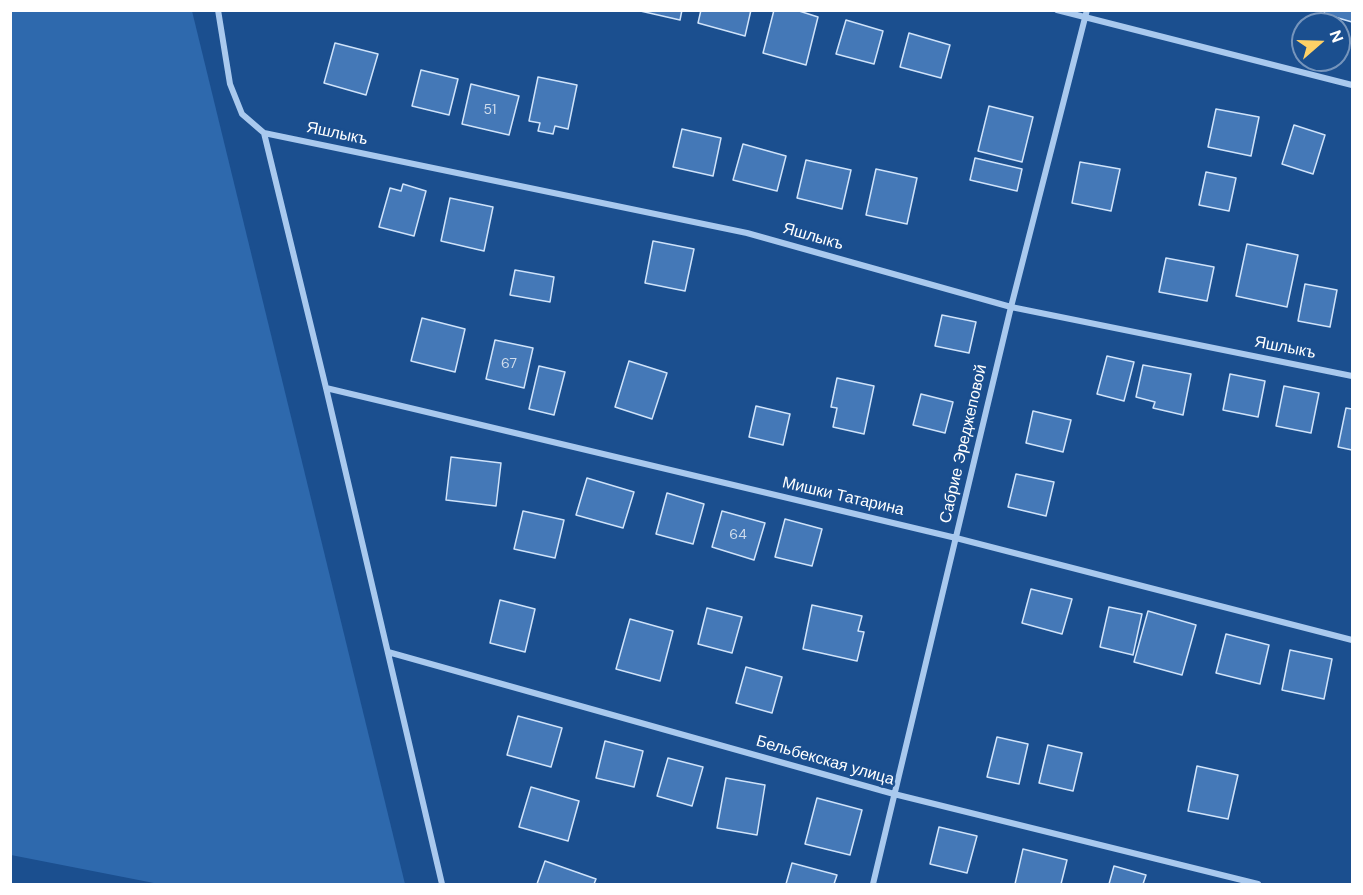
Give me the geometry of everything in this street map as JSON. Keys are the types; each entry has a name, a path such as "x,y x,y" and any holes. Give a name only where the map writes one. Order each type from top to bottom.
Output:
{"street":[{"path":"218,10 230,84 242,114 264,133 442,885"},
{"path":"1057,10 1086,14 1353,85"},
{"name":"Сабрие Эреджеповой","path":"873,885 1011,307 1086,14"},
{"name":"Яшлыкъ","path":"264,133 747,233 1011,307 1353,376"},
{"name":"Мишки Татарина","path":"326,388 956,538 1353,640"},
{"name":"Бельбекская улица","path":"388,652 894,794 1258,885"}],"shaded area":[{"path":"10,11 192,11 405,884 159,884 11,855"}],"building":[{"path":"636,10 682,10 680,20"},
{"path":"701,10 751,10 745,36 698,23"},
{"path":"774,10 796,10 818,17 806,65 763,53"},
{"path":"1325,10 1352,10 1352,22 1351,12 1324,12"},
{"path":"846,20 883,31 874,64 836,54"},
{"path":"909,33 950,45 941,78 900,67"},
{"path":"335,43 378,54 366,95 324,83"},
{"path":"421,70 458,79 449,115 412,106"},
{"path":"538,77 577,85 568,129 555,126 553,134 538,131 540,123 529,121"},
{"path":"471,84 519,96 509,135 462,124"},
{"path":"989,106 1033,117 1022,162 978,151"},
{"path":"1216,109 1259,117 1251,156 1208,147"},
{"path":"1294,125 1325,135 1313,174 1282,164"},
{"path":"682,129 721,138 713,176 673,167"},
{"path":"743,144 786,156 777,191 733,180"},
{"path":"975,158 1022,169 1017,191 970,180"},
{"path":"806,160 851,170 842,209 797,198"},
{"path":"1080,162 1120,169 1111,211 1072,203"},
{"path":"876,169 917,178 907,224 866,215"},
{"path":"1206,172 1236,178 1229,211 1199,205"},
{"path":"403,184 426,191 414,236 379,227 390,188 401,191"},
{"path":"450,198 493,207 484,251 441,241"},
{"path":"653,241 694,249 685,291 645,283"},
{"path":"1247,244 1298,255 1287,307 1236,296"},
{"path":"1166,258 1214,267 1207,301 1159,292"},
{"path":"515,270 554,277 550,302 510,295"},
{"path":"1305,284 1337,290 1330,327 1298,321"},
{"path":"942,315 976,322 969,353 935,346"},
{"path":"422,318 465,329 455,372 411,361"},
{"path":"495,340 533,348 524,388 486,379"},
{"path":"1107,356 1134,362 1124,401 1097,394"},
{"path":"629,361 667,373 652,419 615,407"},
{"path":"1143,365 1191,374 1183,415 1153,408 1155,402 1136,397"},
{"path":"539,366 565,372 554,415 529,409"},
{"path":"1230,374 1265,381 1258,417 1223,410"},
{"path":"837,378 874,386 864,434 833,427 837,408 831,407"},
{"path":"1284,386 1319,393 1311,433 1276,426"},
{"path":"921,394 953,402 945,433 913,425"},
{"path":"756,406 790,414 783,445 749,437"},
{"path":"1346,408 1352,409 1352,450 1338,447"},
{"path":"1033,411 1071,420 1063,452 1026,443"},
{"path":"451,457 501,463 496,506 446,500"},
{"path":"1016,474 1054,482 1046,516 1008,507"},
{"path":"587,478 634,492 623,528 576,515"},
{"path":"667,493 704,504 693,544 656,534"},
{"path":"523,511 564,520 555,558 514,549"},
{"path":"722,511 765,523 754,560 712,547"},
{"path":"785,519 822,529 812,566 775,557"},
{"path":"1031,589 1072,599 1062,634 1022,623"},
{"path":"500,600 535,609 525,652 490,643"},
{"path":"812,605 862,616 858,631 864,632 857,661 803,649"},
{"path":"1109,607 1142,614 1133,655 1100,647"},
{"path":"707,608 742,617 732,653 698,644"},
{"path":"1148,611 1196,625 1182,675 1134,662"},
{"path":"630,619 673,631 660,681 616,669"},
{"path":"1226,634 1269,645 1260,684 1216,673"},
{"path":"1290,650 1332,659 1324,699 1282,690"},
{"path":"746,667 782,677 772,713 736,703"},
{"path":"518,716 562,728 551,767 507,755"},
{"path":"997,737 1028,744 1019,784 987,777"},
{"path":"605,741 643,751 634,787 596,778"},
{"path":"1048,745 1082,753 1073,791 1039,783"},
{"path":"668,758 703,767 692,806 657,796"},
{"path":"1197,766 1238,775 1228,819 1188,811"},
{"path":"726,778 765,785 757,835 717,828"},
{"path":"531,787 579,801 568,841 519,827"},
{"path":"817,798 862,810 850,855 805,844"},
{"path":"939,827 977,836 967,873 930,864"},
{"path":"1023,849 1067,860 1061,884 1015,884"},
{"path":"545,861 596,879 594,884 537,884"},
{"path":"792,863 837,875 834,884 786,884"},
{"path":"1114,866 1146,875 1143,884 1109,884"}]}
